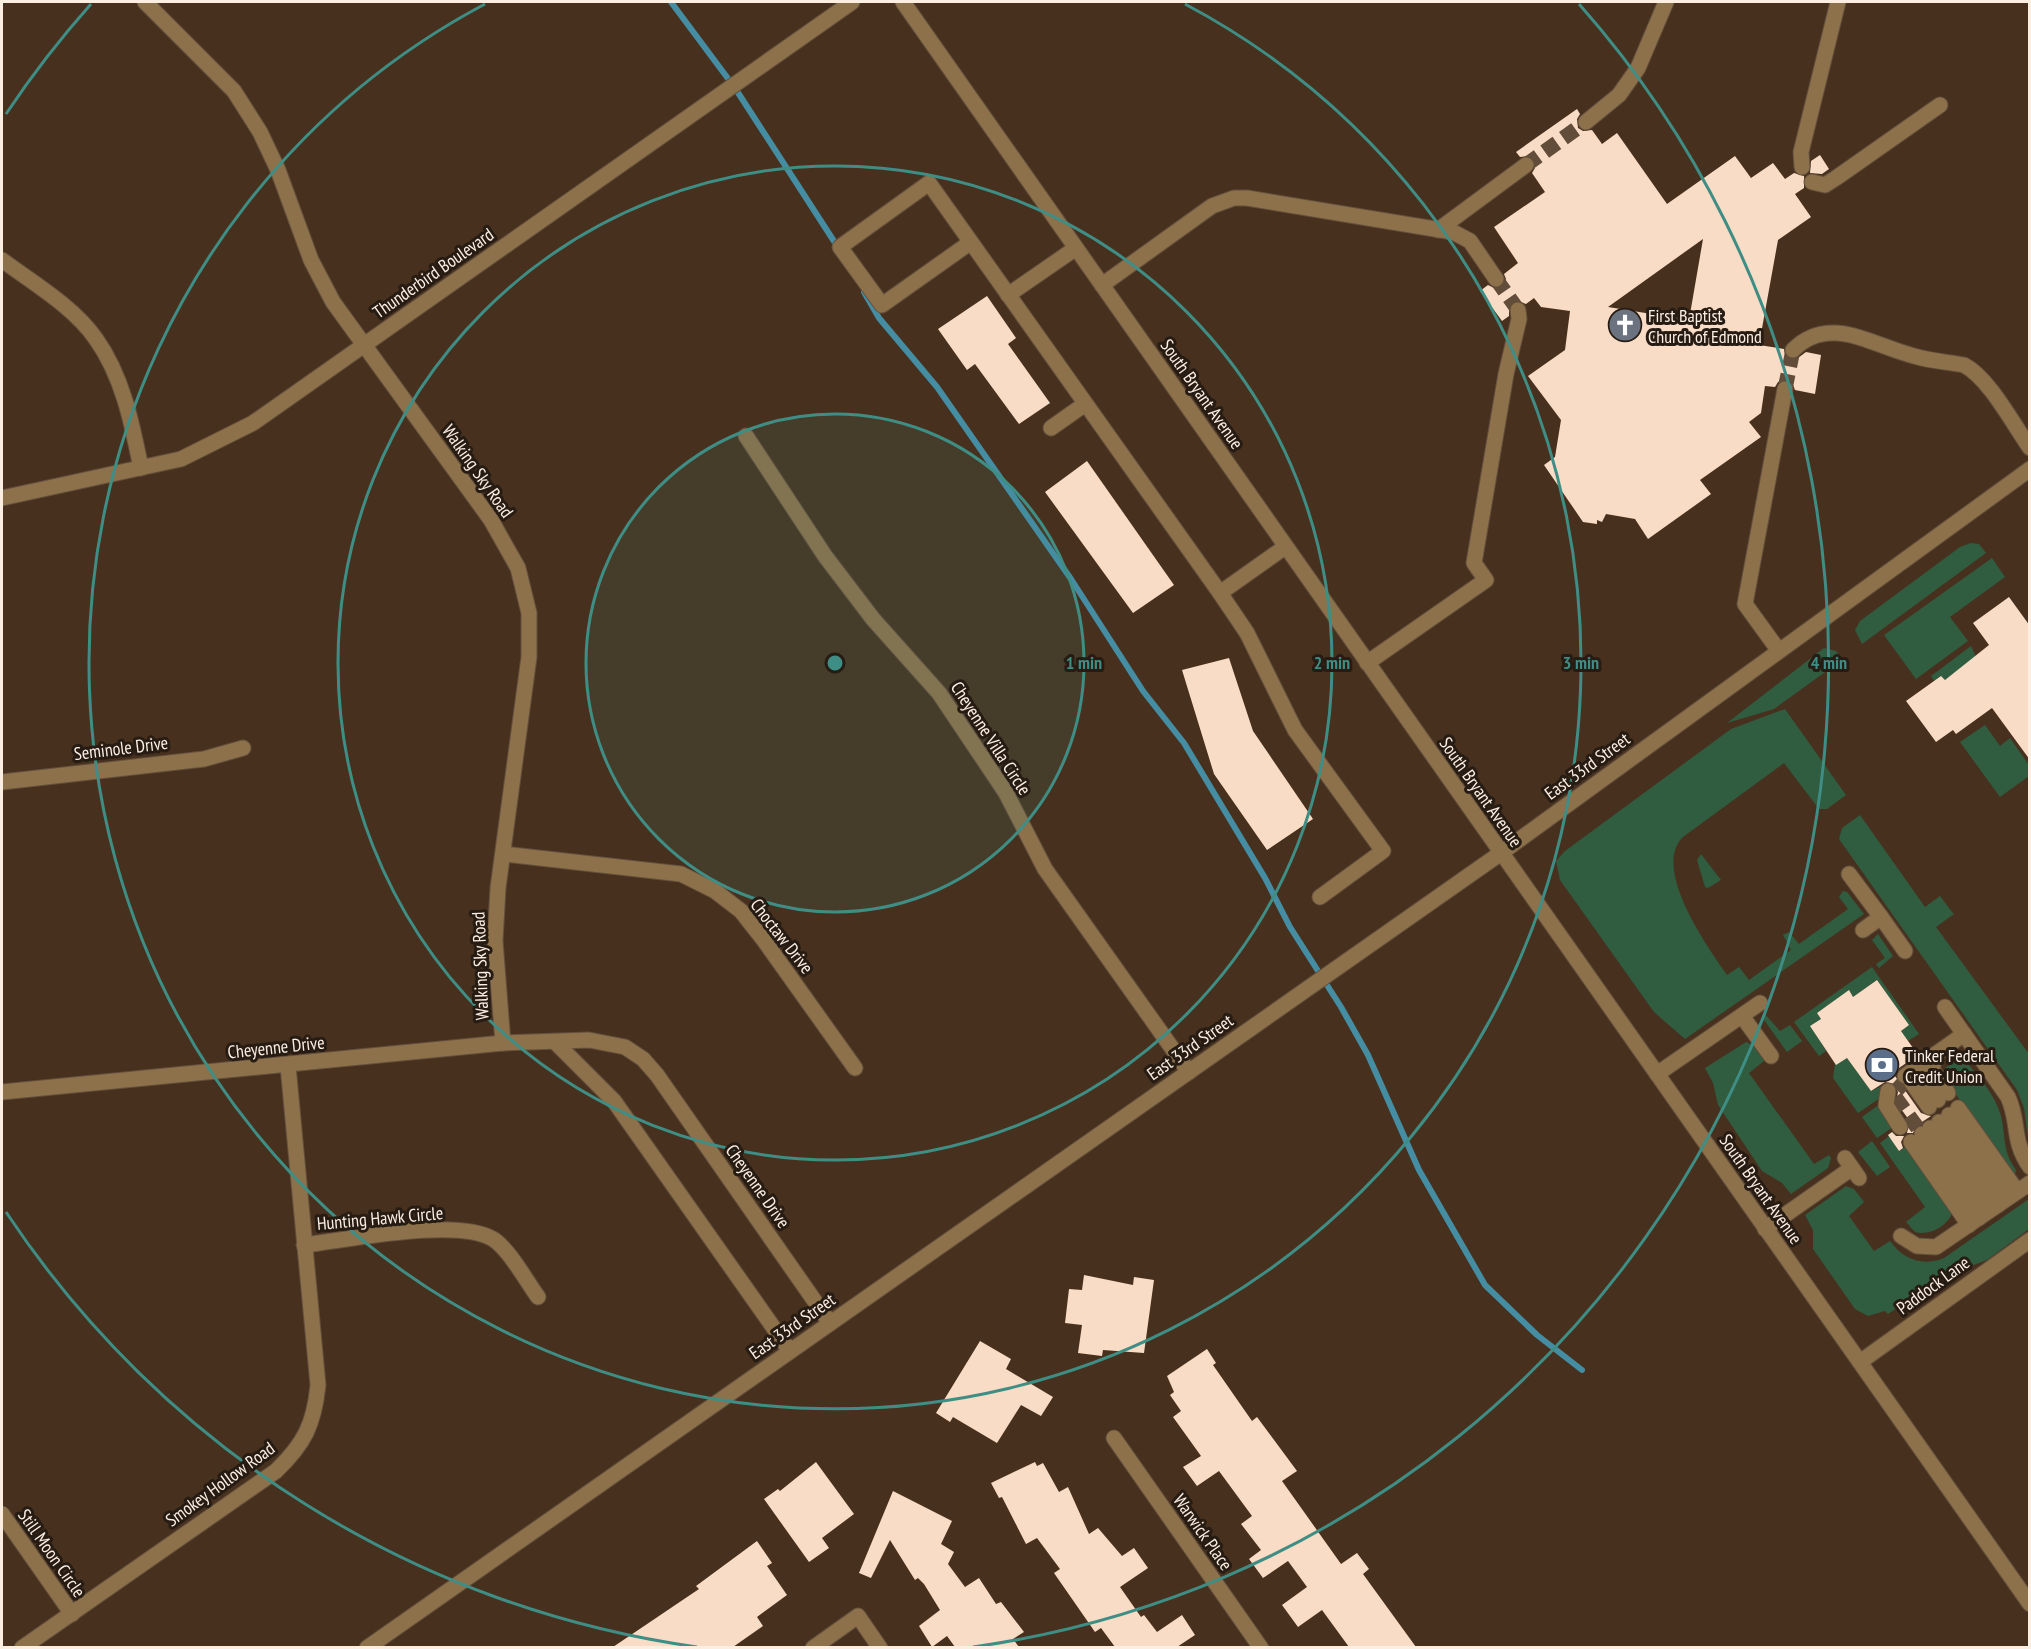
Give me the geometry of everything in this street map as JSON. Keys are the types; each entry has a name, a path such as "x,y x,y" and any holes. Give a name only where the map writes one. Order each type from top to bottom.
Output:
{"street":[{"name":"Walking Sky Road","path":"145,2 240,99 260,132 278,170 310,260 333,302 491,520 518,568 529,613 529,657 498,888 495,941 503,1043"},
{"name":"Thunderbird Boulevard","path":"2,498 181,459 254,423 852,2"},
{"name":"South Bryant Avenue","path":"903,2 2030,1604"},
{"path":"1586,122 1619,95 1638,68 1666,2"},
{"path":"1802,167 1801,152 1838,2"},
{"path":"1812,182 1825,184 1836,178 1940,105"},
{"path":"1438,230 1526,165"},
{"path":"971,242 882,305 840,247 929,183 971,242 1085,404 1220,593 1247,633 1295,730 1383,851 1320,897"},
{"path":"1102,285 1212,206 1234,198 1247,198 1453,232 1470,241 1497,279"},
{"path":"1008,295 1076,248"},
{"path":"2,260 75,316 95,337 110,362 120,386 131,421 141,468"},
{"path":"1367,663 1486,580 1474,563 1506,374 1519,319 1518,310"},
{"path":"1793,350 1801,341 1815,334 1842,332 1914,356 1964,365 1971,368 1992,393 2030,448"},
{"path":"1779,651 1745,604 1785,389"},
{"path":"1051,428 1085,404"},
{"name":"Cheyenne Villa Circle","path":"746,436 825,555 873,619 939,693 1006,793 1045,869 1189,1072"},
{"name":"East 33rd Street","path":"367,1647 1501,853 2030,469"},
{"path":"1220,593 1285,547"},
{"name":"Seminole Drive","path":"2,782 204,759 243,748"},
{"name":"Choctaw Drive","path":"504,854 681,874 715,891 741,911 764,939 855,1068"},
{"path":"1849,874 1905,951"},
{"path":"1863,930 1881,918"},
{"path":"1657,1074 1760,1003"},
{"path":"1945,1007 2008,1097 2014,1114 2018,1150 2030,1167"},
{"path":"1742,1016 1772,1056"},
{"path":"1907,1078 1964,1034"},
{"path":"555,1042 614,1101 790,1351"},
{"name":"Cheyenne Drive","path":"2,1092 288,1066 503,1043 608,1042 625,1047 643,1059 657,1075 830,1323"},
{"path":"1936,1054 1932,1068 1938,1100 1912,1081 1936,1054"},
{"name":"Smokey Hollow Road","path":"22,1647 276,1472 293,1455 313,1422 318,1385 288,1066"},
{"path":"1888,1091 1885,1103 1900,1127"},
{"path":"1935,1125 1998,1204"},
{"path":"1935,1125 1998,1204"},
{"path":"1935,1125 1998,1204"},
{"path":"1766,1229 1852,1168"},
{"path":"1901,1236 1917,1246 1936,1247 1998,1204"},
{"name":"Hunting Hawk Circle","path":"304,1245 437,1229 479,1232 496,1240 538,1297"},
{"name":"Paddock Lane","path":"1860,1362 2030,1240"},
{"name":"Warwick Place","path":"1114,1438 1262,1647"},
{"name":"Still Moon Circle","path":"2,1514 72,1614"},
{"path":"813,1647 858,1616 880,1647"}],"green space":[{"path":"1971,543 1979,544 1986,553 1862,644 1855,630 1860,621 1960,547"},
{"path":"1992,558 2005,577 1950,617 1968,641 1916,679 1884,635"},
{"path":"1971,646 1976,657 1945,680 1941,676 1934,681 1931,676"},
{"path":"1824,648 1836,651 1842,660 1774,709 1727,723"},
{"path":"1785,709 1846,795 1827,809 1819,809 1784,763 1683,837 1675,851 1674,868 1686,908 1696,928 1727,975 1739,967 1749,980 1791,950 1783,935 1789,932 1799,944 1848,909 1839,897 1843,891 1847,892 1864,914 1685,1039 1654,1012 1560,880 1556,861 1565,851 1731,729"},
{"path":"1985,725 2000,746 2010,738 2029,765 2029,776 2000,797 1960,742"},
{"path":"1860,815 1925,907 1940,896 1954,914 1936,927 2029,1054 2029,1146 2024,1108 2017,1090 1839,839 1842,828"},
{"path":"1701,854 1721,880 1708,888 1705,887 1697,860"},
{"path":"1878,934 1893,956 1879,968 1876,964 1885,958 1872,940"},
{"path":"1872,967 1919,1034 1908,1041 1901,1031 1908,1024 1877,980 1853,997 1849,991 1817,1013 1821,1019 1811,1026 1826,1051 1819,1056 1794,1022"},
{"path":"1764,1013 1780,1031 1790,1025 1802,1041 1787,1052 1762,1017"},
{"path":"1746,1042 1753,1045 1764,1061 1749,1073 1814,1164 1829,1155 1831,1158 1828,1168 1791,1194 1782,1183 1762,1171 1718,1105 1713,1083 1705,1068"},
{"path":"1847,1058 1871,1091 1884,1085 1880,1098 1858,1113 1833,1078 1835,1064"},
{"path":"1956,1061 1968,1064 1996,1102 2001,1116 2006,1150 2016,1170 2015,1174 2010,1172 1944,1077 1945,1068"},
{"path":"1880,1104 1893,1127 1877,1138 1862,1117"},
{"path":"1889,1136 1899,1151 1906,1146 1952,1213 1942,1226 1926,1233 1920,1233 1915,1232 1906,1222 1925,1207 1880,1143"},
{"path":"1872,1141 1890,1167 1877,1176 1858,1152"},
{"path":"1846,1186 1854,1189 1864,1202 1849,1216 1874,1251 1890,1241 1907,1257 1928,1262 1936,1261 1944,1258 2029,1199 2029,1229 1987,1260 1941,1277 1888,1314 1885,1311 1868,1316 1855,1309 1813,1249 1813,1230 1805,1215"}],"building":[{"name":"First Baptist Church of Edmond","path":"1577,109 1580,114 1577,119 1578,128 1583,131 1592,130 1602,144 1617,133 1667,204 1735,156 1751,178 1773,163 1785,179 1794,173 1804,176 1804,188 1795,194 1811,217 1778,240 1759,345 1784,349 1785,355 1790,359 1798,358 1806,352 1821,355 1815,394 1795,390 1792,382 1786,379 1778,382 1775,387 1765,386 1761,413 1749,422 1761,437 1700,480 1711,494 1648,539 1635,519 1606,514 1602,522 1597,520 1597,524 1583,522 1544,465 1555,457 1561,420 1528,376 1565,350 1570,311 1541,307 1534,298 1526,304 1516,300 1509,306 1509,316 1502,321 1480,291 1488,285 1496,289 1502,287 1506,279 1504,274 1518,263 1494,227 1545,192 1532,173 1535,168 1534,160 1529,156 1520,157 1516,152","holes":["1703,239 1689,320 1608,307"]},
{"path":"1820,155 1829,169 1822,174 1810,173 1811,161"},
{"path":"987,296 1016,338 1008,344 1050,403 1019,424 975,364 967,370 938,329"},
{"path":"1087,461 1174,585 1133,613 1045,492"},
{"path":"2009,597 2030,626 2030,760 1992,708 1956,734 1953,730 1936,742 1906,701 1941,676 1945,680 1989,645 1973,623"},
{"path":"1229,658 1253,731 1313,819 1267,850 1214,774 1182,670"},
{"name":"Tinker Federal Credit Union","path":"1877,980 1909,1025 1901,1031 1918,1055 1899,1068 1895,1076 1921,1113 1931,1116 1916,1126 1913,1133 1907,1133 1909,1120 1896,1102 1898,1092 1894,1084 1885,1082 1871,1091 1847,1058 1836,1065 1810,1026 1821,1019 1817,1013 1849,990 1853,997"},
{"path":"1892,1132 1896,1136 1904,1136 1901,1142 1903,1148 1899,1151 1888,1135"},
{"path":"1084,1275 1133,1285 1134,1277 1154,1280 1144,1353 1103,1350 1102,1356 1078,1353 1082,1325 1065,1323 1069,1289 1082,1290"},
{"path":"980,1341 1011,1359 1006,1369 1053,1397 1041,1416 1021,1405 997,1443 953,1417 950,1422 936,1413"},
{"path":"1207,1349 1216,1363 1213,1365 1252,1421 1257,1417 1297,1471 1282,1481 1341,1564 1357,1553 1369,1569 1363,1574 1416,1647 1349,1647 1322,1610 1298,1627 1282,1605 1307,1587 1288,1561 1263,1578 1249,1559 1261,1550 1241,1524 1252,1516 1219,1471 1197,1486 1183,1467 1201,1456 1173,1417 1181,1411 1170,1395 1174,1392 1167,1376"},
{"path":"816,1462 854,1514 822,1538 829,1548 809,1562 764,1499 778,1489 780,1491"},
{"path":"1035,1462 1037,1466 1043,1463 1059,1492 1068,1487 1089,1534 1098,1528 1122,1556 1134,1548 1148,1568 1120,1587 1141,1617 1144,1615 1157,1632 1182,1615 1195,1635 1177,1647 1115,1647 1101,1628 1095,1632 1054,1573 1060,1569 1037,1538 1026,1544 1002,1497 999,1498 991,1483"},
{"path":"893,1491 952,1521 941,1544 954,1552 948,1564 965,1587 979,1578 996,1604 1001,1602 1024,1632 1013,1639 1019,1647 955,1647 947,1636 932,1647 919,1626 940,1610 924,1584 918,1578 915,1580 890,1540 871,1578 859,1573"},
{"path":"757,1541 772,1563 767,1566 787,1595 757,1617 763,1626 733,1647 613,1647 699,1589 696,1586"}],"waterway":[{"path":"671,2 735,88 839,249"},
{"path":"864,292 879,318 937,387 1071,579 1143,691 1184,743 1265,878 1290,927 1341,1007 1368,1055 1419,1170 1485,1285 1537,1335 1582,1370"}],"tunnel":[{"path":"1526,165 1586,122"},
{"path":"1496,279 1518,310"},
{"path":"1785,389 1793,350"},
{"path":"1907,1079 1895,1092 1895,1097 1922,1134"}],"place":[{"name":"First Baptist Church of Edmond","path":"1625,325"},
{"name":"Tinker Federal Credit Union","path":"1882,1065"}]}
